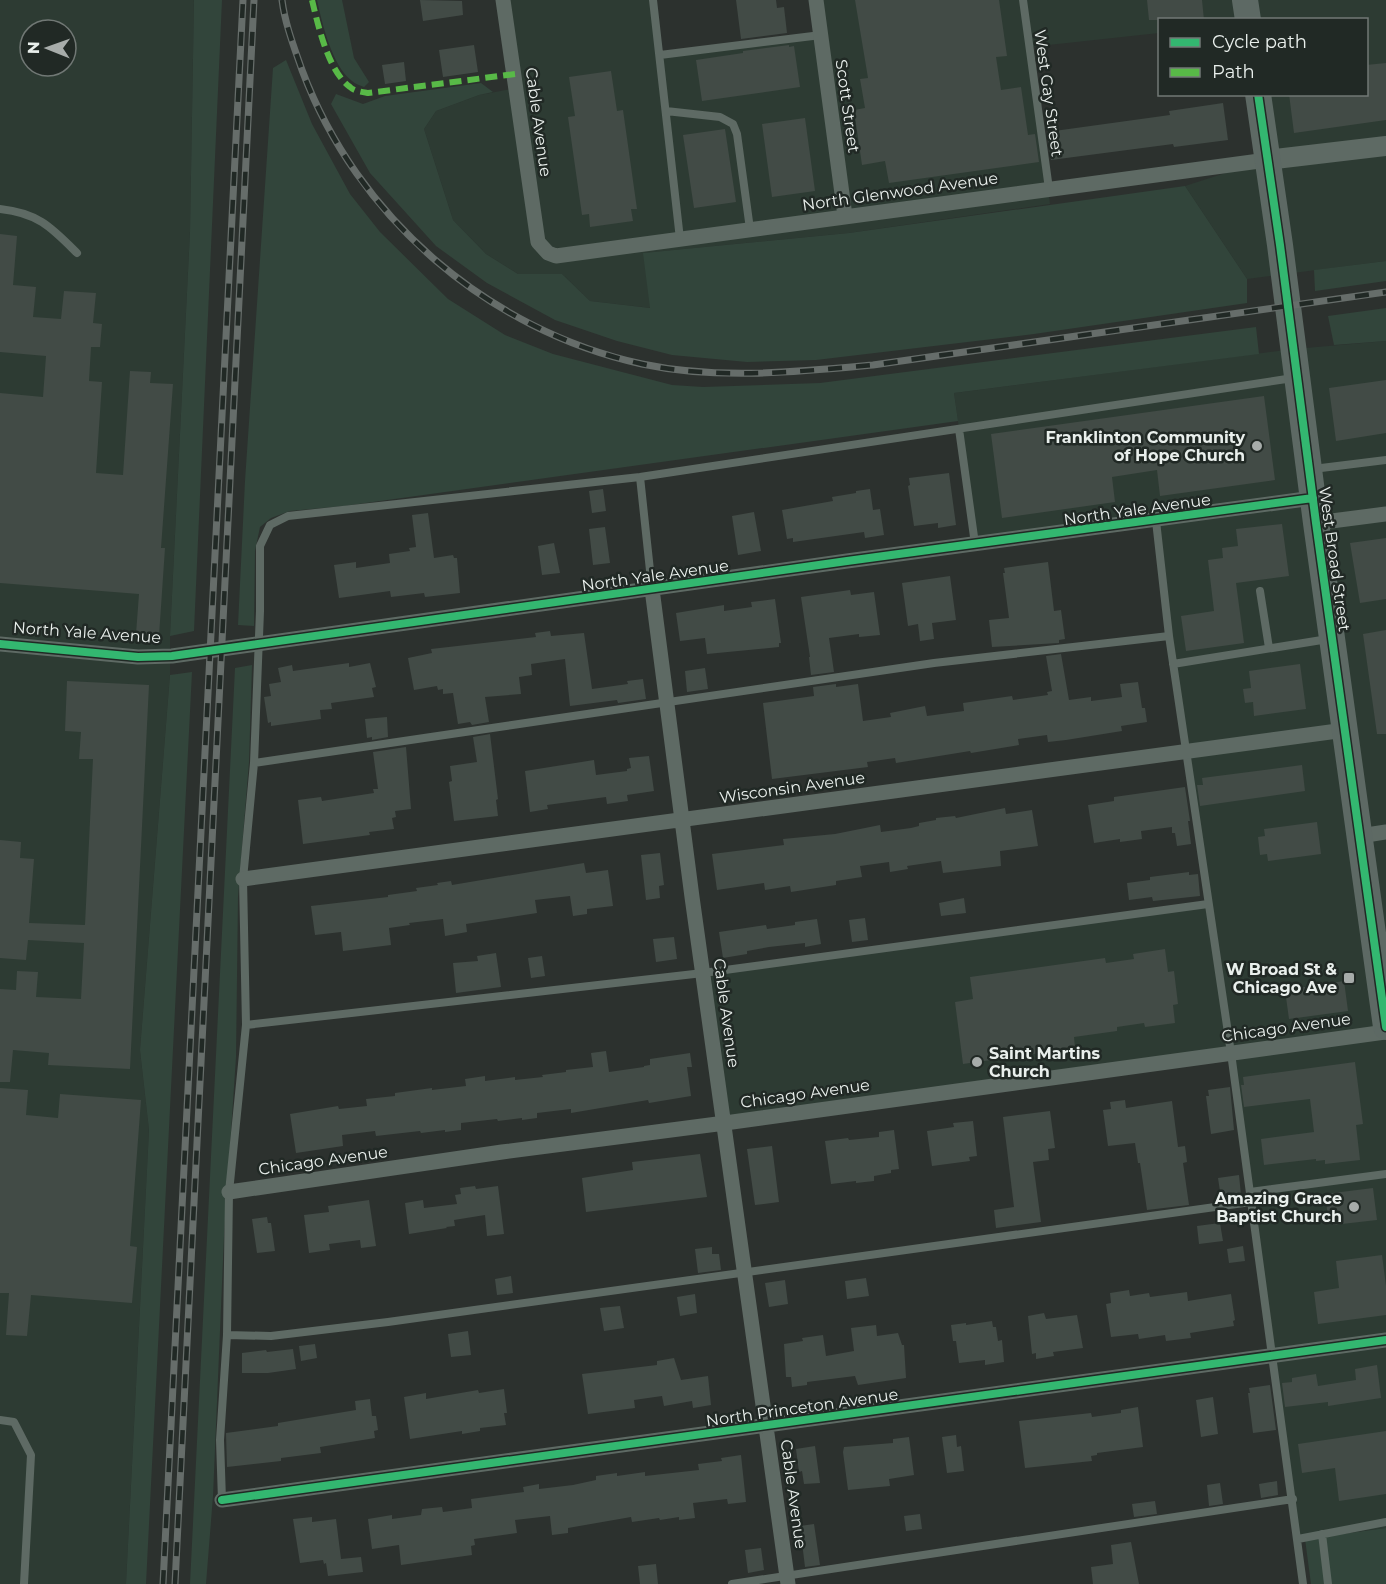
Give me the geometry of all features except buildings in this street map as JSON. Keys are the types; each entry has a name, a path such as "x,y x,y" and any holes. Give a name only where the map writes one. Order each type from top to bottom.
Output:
{"main road":[{"path":"1245,0 1248,18"},
{"name":"West Broad Street","path":"1258,96 1386,1027"}],"street":[{"name":"Cable Avenue","path":"503,0 538,242 541,248"},
{"name":"Scott Street","path":"816,0 845,216"},
{"path":"1267,160 1386,146"},
{"name":"North Glenwood Avenue","path":"541,248 548,254 556,256 1267,160"},
{"name":"North Yale Avenue","path":"0,644 138,657 172,656 975,544 1156,521 1315,511 1386,514"},
{"name":"Cable Avenue","path":"652,589 788,1580"},
{"name":"Wisconsin Avenue","path":"243,879 1345,730"},
{"path":"1360,836 1386,832"},
{"name":"Chicago Avenue","path":"229,1192 502,1152 1386,1032"},
{"name":"North Princeton Avenue","path":"222,1500 1386,1340"}],"lane":[{"path":"653,0 680,239"},
{"name":"West Gay Street","path":"1023,0 1049,189"},
{"path":"660,55 821,36"},
{"path":"666,111 720,117 733,124 737,134 750,229"},
{"path":"0,209 37,218 55,231 77,253"},
{"path":"222,1500 220,1440 227,1335 229,1192 246,1025 243,879 254,763 260,546 270,525 288,516 640,477 1297,377"},
{"path":"959,429 975,544"},
{"path":"1309,469 1386,460"},
{"path":"640,477 652,589"},
{"path":"1156,521 1169,636 1231,1053 1303,1584"},
{"path":"1260,591 1269,648"},
{"path":"254,763 934,663 1169,636"},
{"path":"1173,664 1332,638"},
{"path":"246,1025 703,973 1208,904"},
{"path":"1250,1192 1386,1174"},
{"path":"227,1335 283,1335 1251,1202"},
{"path":"0,1420 14,1422 31,1455 24,1584"},
{"path":"732,1584 788,1580 1293,1499"},
{"path":"1298,1539 1386,1522"},
{"path":"1322,1534 1328,1584"}],"shaded area":[{"path":"0,0 194,0 190,232 170,675 140,1050 149,1130 126,1584 0,1584"},
{"path":"194,0 222,0 194,631 170,636 190,232"},
{"path":"317,0 342,0 354,58 369,82 364,87 356,84 345,74 333,55"},
{"path":"503,0 653,0 660,54 820,36 816,0 1386,0 1386,261 1247,279 1185,186 1266,160 1258,96 1368,96 1368,18 1158,18 1158,33 1030,47 1050,204 849,233 644,253 651,308 590,301 562,274 518,274 486,254 453,220 424,129 436,111 479,95 517,88"},
{"path":"286,60 312,124 350,194 380,232 448,299 505,335 553,354 672,385 703,387 820,383 1256,327 1259,354 954,393 958,421 344,506 290,511 271,518 260,527 255,551 254,626 238,625 245,481 273,68"},
{"path":"481,83 493,92 436,111 424,129 453,220 486,254 518,274 562,274 590,301 650,308 643,253 849,233 1185,186 1247,279 1247,303 1034,334 816,360 747,362 672,355 617,341 555,320 487,283 436,246 370,173 331,104 336,94 363,104 385,96"},
{"path":"1386,261 1386,281 1315,291 1314,270"},
{"path":"1386,308 1386,341 1334,345 1328,316"},
{"path":"1386,341 1386,1528 1298,1539 1230,1053 725,1123 703,973 1208,904 1156,521 975,544 954,393 1294,349"},
{"path":"252,665 249,762 238,897 236,1057 224,1236 213,1496 206,1584 190,1584 235,668"},
{"path":"192,672 146,1584 126,1584 149,1130 140,1050 170,675"},
{"path":"1386,1528 1386,1584 1311,1584 1305,1539"}],"railway":[{"path":"163,1584 243,0"},
{"path":"175,1584 254,0"},
{"path":"282,0 302,70 326,124 357,174 393,219 435,260 481,295 532,325 585,348 642,364 699,372 728,373 786,372 873,365 1386,292"}],"marked path":[{"path":"312,0 330,59 342,80 356,90 368,93 515,74"}],"cycle path":[{"path":"1258,96 1386,1027"},
{"path":"0,644 138,657 172,656 1313,498"},
{"path":"222,1500 1386,1340"}],"place":[{"name":"Franklinton Community of Hope Church","path":"1257,446"},
{"name":"W Broad St & Chicago Ave","path":"1349,978"},
{"name":"Saint Martins Church","path":"977,1062"},
{"name":"Amazing Grace Baptist Church","path":"1354,1207"}]}
